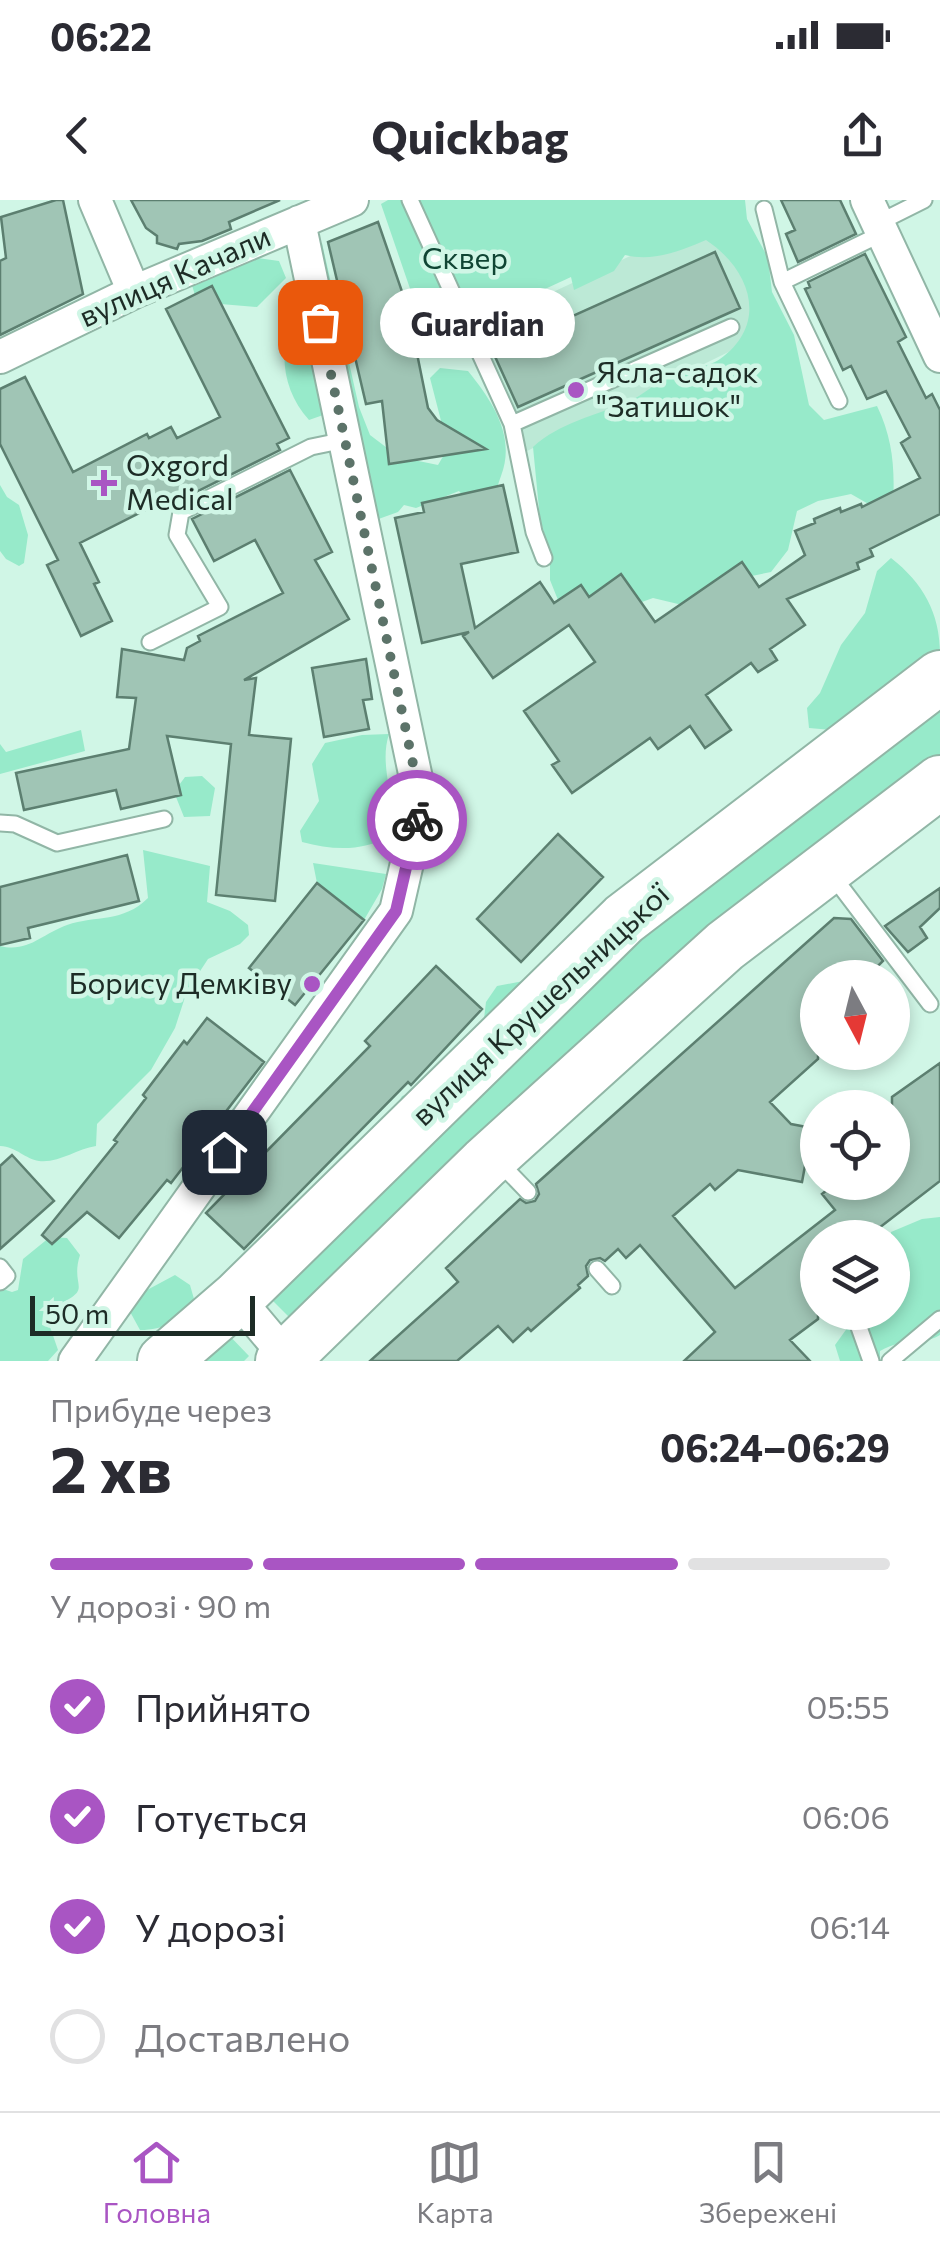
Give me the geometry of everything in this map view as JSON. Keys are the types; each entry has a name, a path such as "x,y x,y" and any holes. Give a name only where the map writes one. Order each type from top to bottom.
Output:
{"main road":[{"name":"вулиця Крушельницької","path":"164,1361 236,1298 624,919 940,676"},
{"path":"286,1360 510,1174 725,946 940,782"}],"street":[{"path":"95,200 134,292"},
{"name":"вулиця Качали","path":"0,357 134,292 352,200"},
{"path":"876,219 940,356"},
{"path":"75,1361 396,911 421,802 299,222"},
{"path":"236,1298 286,1360"}],"lane":[{"path":"410,200 512,424 534,532 544,558"},
{"path":"782,282 876,219 924,200"},
{"path":"764,209 782,282 839,401"},
{"path":"512,424 732,327"},
{"path":"150,642 220,607 177,534 181,512 312,447 344,440"},
{"path":"0,823 15,824 57,843 164,819"},
{"path":"826,869 930,1004"},
{"path":"0,1267 6,1276 0,1282"},
{"path":"596,1269 612,1286"},
{"path":"890,1361 940,1319"},
{"path":"861,1330 871,1361"}],"shaded area":[{"name":"Ясла-садок \"Затишок\"","path":"718,215 773,330 527,451 474,329"}],"green space":[{"name":"Сквер","path":"388,200 745,200 747,219 768,258 772,292 794,335 809,405 824,420 877,406 892,454 893,505 872,506 851,494 818,501 797,511 788,550 771,572 732,580 699,609 653,598 603,616 562,610 550,580 550,553 540,519 533,447 567,425 634,398 668,376 720,359 736,345 745,329 749,313 743,281 734,266 706,240 657,256 625,255 614,271 574,290 571,277 532,295 528,311 507,307 429,344 381,204"},
{"path":"322,243 359,407 370,435 399,457 438,465 448,448 430,378 440,368 468,371 486,395 504,434 505,462 494,498 477,514 459,491 416,508 404,505 398,512 373,521 326,414 309,420 297,403 286,375 285,345 307,333 313,246"},
{"path":"251,257 279,261 286,278 257,307 197,302 191,282"},
{"path":"0,485 7,497 19,505 28,535 24,563 19,566 0,551"},
{"path":"891,558 928,600 937,625 940,654 832,730 809,728 807,708 820,693 841,645 865,613 877,571"},
{"path":"940,702 940,764 291,1319 265,1293 393,1115 402,1096 422,1090 483,1027 486,1002 497,986 544,977 638,940"},
{"path":"81,730 85,751 0,774 0,744 6,752"},
{"path":"389,734 386,759 392,810 390,836 347,848 302,842 300,831 319,801 312,764 325,743"},
{"path":"202,776 215,788 210,816 184,817 174,792 185,777"},
{"path":"143,850 210,866 207,902 230,911 248,925 249,935 240,944 208,959 187,991 175,1028 151,1070 97,1124 96,1146 47,1161 0,1146 0,946 27,945 67,925 119,915 139,906 148,898"},
{"path":"313,863 386,874 364,920 317,883"},
{"path":"940,1217 940,1335 889,1347 880,1351 880,1361 840,1361 835,1345 846,1330 910,1330 910,1224"},
{"path":"50,1237 67,1238 80,1255 78,1291 52,1307 47,1318 58,1350 48,1361 0,1361 0,1288 18,1290 23,1259"},
{"path":"175,1275 190,1285 194,1299 171,1323 140,1330 128,1308 147,1290"},
{"path":"224,1330 249,1356 244,1361 188,1361"}],"building":[{"path":"63,200 83,294 0,335 0,261 6,258 1,217"},
{"path":"131,200 280,200 229,222 231,229 202,241 179,244 177,249 157,243 157,236 146,228"},
{"path":"781,200 840,200 856,234 798,262 786,234 795,230"},
{"path":"378,222 408,309 428,408 437,420 486,449 389,464 382,401 366,404 328,242"},
{"path":"715,252 740,308 518,407 493,352"},
{"path":"865,254 906,337 898,342 926,398 932,394 940,410 940,514 870,549 873,556 857,563 859,569 787,599 805,625 770,649 777,660 758,672 751,663 706,695 731,730 705,748 690,726 658,749 650,738 572,793 552,765 559,761 524,711 595,662 569,625 493,678 463,636 469,632 422,643 395,518 424,512 422,503 503,485 518,552 461,564 475,628 540,582 554,603 581,585 589,597 621,574 655,622 742,562 759,587 805,555 795,531 840,508 841,512 861,504 862,507 920,478 901,443 910,437 886,391 867,399 851,366 843,370 805,289 810,287 808,282"},
{"path":"212,286 289,438 277,444 280,450 182,499 179,493 80,543 112,621 81,636 47,565 58,560 0,444 0,389 25,377 73,472 147,434 149,438 171,427 177,438 220,417 166,309"},
{"path":"290,470 332,552 315,560 349,619 244,680 256,678 249,735 291,739 275,901 216,895 231,744 167,736 181,795 121,809 116,790 24,810 16,773 129,749 136,698 117,697 122,649 184,660 187,648 200,641 198,636 283,593 255,540 214,561 192,519"},
{"path":"366,659 372,699 363,700 369,729 324,737 312,668"},
{"path":"558,834 603,877 521,962 477,919"},
{"path":"127,855 139,901 28,928 30,938 0,945 0,887"},
{"path":"317,883 364,920 295,1005 249,968"},
{"path":"940,888 940,908 920,927 927,938 908,952 885,926"},
{"path":"834,918 851,919 882,960 800,960 800,1070 806,1070 770,1102 791,1124 800,1126 800,1182 738,1170 715,1190 710,1184 673,1216 735,1288 800,1237 800,1330 803,1330 790,1340 810,1361 684,1361 715,1332 640,1245 626,1258 618,1249 605,1261 590,1260 586,1266 588,1276 578,1285 580,1288 513,1342 498,1326 457,1361 370,1361 458,1282 446,1268 520,1199 526,1203 535,1201 539,1194 536,1184"},
{"path":"436,966 482,1009 411,1085 408,1082 244,1249 206,1213 370,1046 365,1041"},
{"path":"207,1018 264,1062 171,1183 167,1180 119,1238 87,1212 52,1244 42,1235 117,1142 114,1140 146,1098 143,1095 184,1041 187,1044"},
{"path":"940,1063 940,1181 889,1220 822,1220 835,1210 827,1200 910,1200 910,1090 902,1090"},
{"path":"12,1155 54,1201 0,1249 0,1166"}],"way so far":[{"path":"320,322 421,802 417,820"}],"place":[{"name":"Guardian","path":"320,322"},
{"name":"Ясла-садок \"Затишок\"","path":"576,390"},
{"name":"Oxgord Medical","path":"104,483"},
{"name":"Борису Демківу","path":"312,984"}],"route":[{"path":"224,1152 396,911 417,820"}]}
